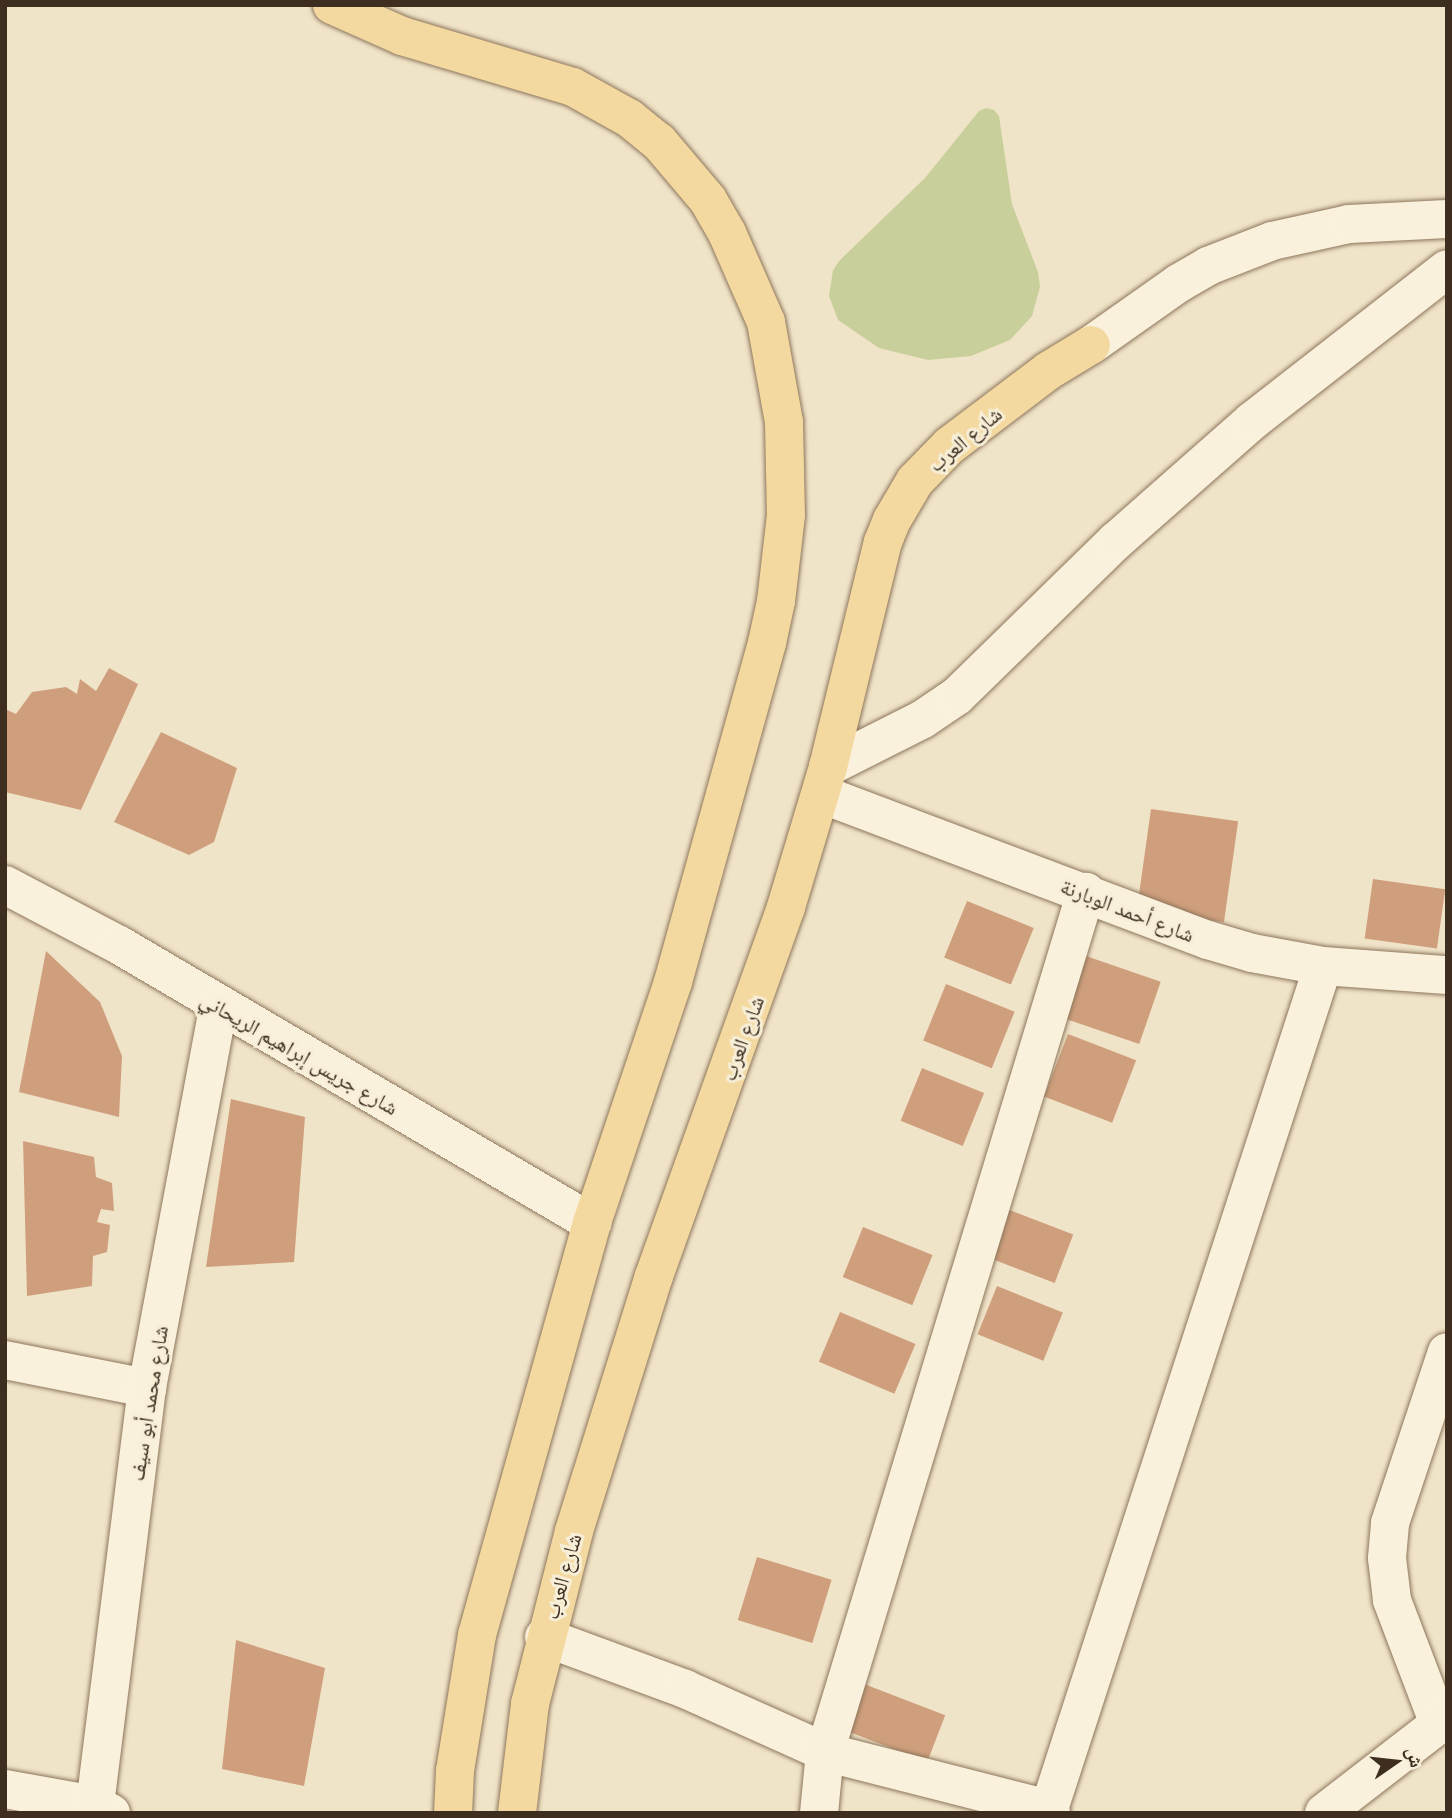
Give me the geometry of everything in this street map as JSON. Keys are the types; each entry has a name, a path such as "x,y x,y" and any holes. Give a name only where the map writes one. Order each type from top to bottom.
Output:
{"main road":[{"path":"332,5 423,43 573,87 629,118 668,151 708,200 727,233 766,322 780,396 786,472 786,515 776,601 673,982 592,1223 477,1635 455,1771 453,1813"},
{"name":"شارع العرب","path":"517,1813 530,1704 544,1637 574,1531 649,1289 762,980 825,781 883,542 902,500 931,462 1048,371 1091,345"}],"street":[{"path":"1091,345 1178,282 1251,249 1349,224 1447,219"},
{"path":"825,781 957,696 1116,541 1182,482 1273,404 1447,269"},
{"name":"شارع أحمد الوبارنة","path":"825,781 1086,892 1208,940 1282,960 1323,966 1447,975"},
{"name":"شارع جريس إبراهيم الريحاني","path":"5,885 119,945 592,1223"},
{"path":"819,1813 825,1752 1086,892"},
{"path":"544,1637 685,1689 825,1752 1050,1811 1323,966"},
{"name":"شارع محمد أبو سيف","path":"103,1809 147,1388 219,1004"},
{"path":"1324,1813 1443,1721 1392,1600 1387,1558 1390,1522 1447,1352"},
{"path":"5,1360 147,1388"},
{"path":"5,1789 103,1809"}],"green space":[{"path":"986,108 994,110 999,116 1012,204 1038,272 1040,287 1032,316 1010,340 971,356 928,360 879,348 838,320 829,296 833,270 840,260 925,178 979,111"}],"building":[{"path":"109,668 138,684 81,810 5,792 5,709 16,714 32,692 66,687 77,694 80,679 96,691"},
{"path":"161,732 237,768 214,842 189,855 114,822"},
{"path":"1151,809 1238,821 1224,922 1137,910"},
{"path":"1373,879 1445,889 1437,949 1365,938"},
{"path":"967,901 1034,928 1011,985 944,958"},
{"path":"46,951 100,1002 122,1056 119,1117 19,1092"},
{"path":"1086,956 1161,982 1139,1044 1065,1018"},
{"path":"946,984 1015,1012 992,1068 923,1041"},
{"path":"1068,1034 1136,1060 1112,1123 1044,1097"},
{"path":"922,1068 984,1093 963,1146 901,1121"},
{"path":"231,1099 305,1117 294,1262 206,1267"},
{"path":"23,1141 94,1157 96,1177 112,1183 114,1211 101,1209 97,1222 110,1225 107,1252 93,1256 92,1286 27,1296"},
{"path":"1007,1209 1073,1234 1055,1283 988,1258"},
{"path":"863,1227 933,1255 912,1305 843,1277"},
{"path":"997,1286 1063,1313 1043,1361 978,1334"},
{"path":"840,1312 915,1344 894,1394 819,1362"},
{"path":"757,1557 832,1580 812,1643 738,1620"},
{"path":"236,1640 325,1668 304,1786 222,1769"},
{"path":"864,1684 945,1715 927,1762 846,1731"}]}
